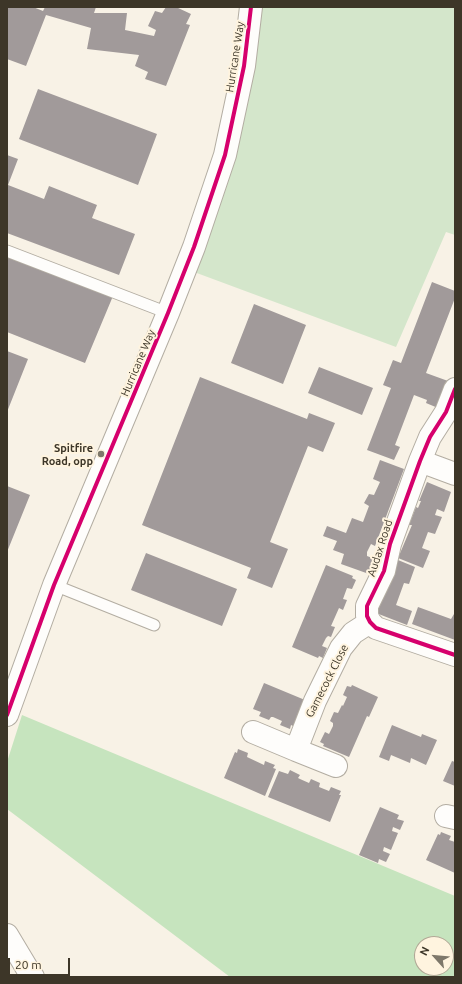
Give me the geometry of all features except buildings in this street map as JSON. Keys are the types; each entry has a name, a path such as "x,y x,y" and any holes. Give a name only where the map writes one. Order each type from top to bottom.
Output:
{"street":[{"name":"Hurricane Way","path":"7,715 54,585 168,313 194,247 225,155 244,66 251,7"},
{"name":"Audax Road","path":"370,622 367,616 367,606 384,571 390,544 420,461 430,437 446,412 455,389"},
{"path":"420,461 455,474"},
{"path":"370,622 376,628 455,655"},
{"name":"Gamecock Close","path":"296,750 315,701 341,648 353,633 370,622"},
{"path":"253,732 336,766"},
{"path":"7,935 33,977"}],"lane":[{"path":"7,251 168,313"},
{"path":"54,585 154,625"}],"green space":[{"path":"251,7 455,7 455,235 446,232 396,347 186,269"},
{"path":"22,715 455,896 455,977 230,977 7,809 7,762"}],"cycle path":[{"path":"7,715 54,585 168,313 194,247 225,155 244,66 251,7"},
{"path":"455,389 446,412 430,437 420,461 390,544 384,571 367,606 367,616 376,628 455,655"}],"place":[{"name":"Spitfire Road, opp","path":"101,454"}]}
